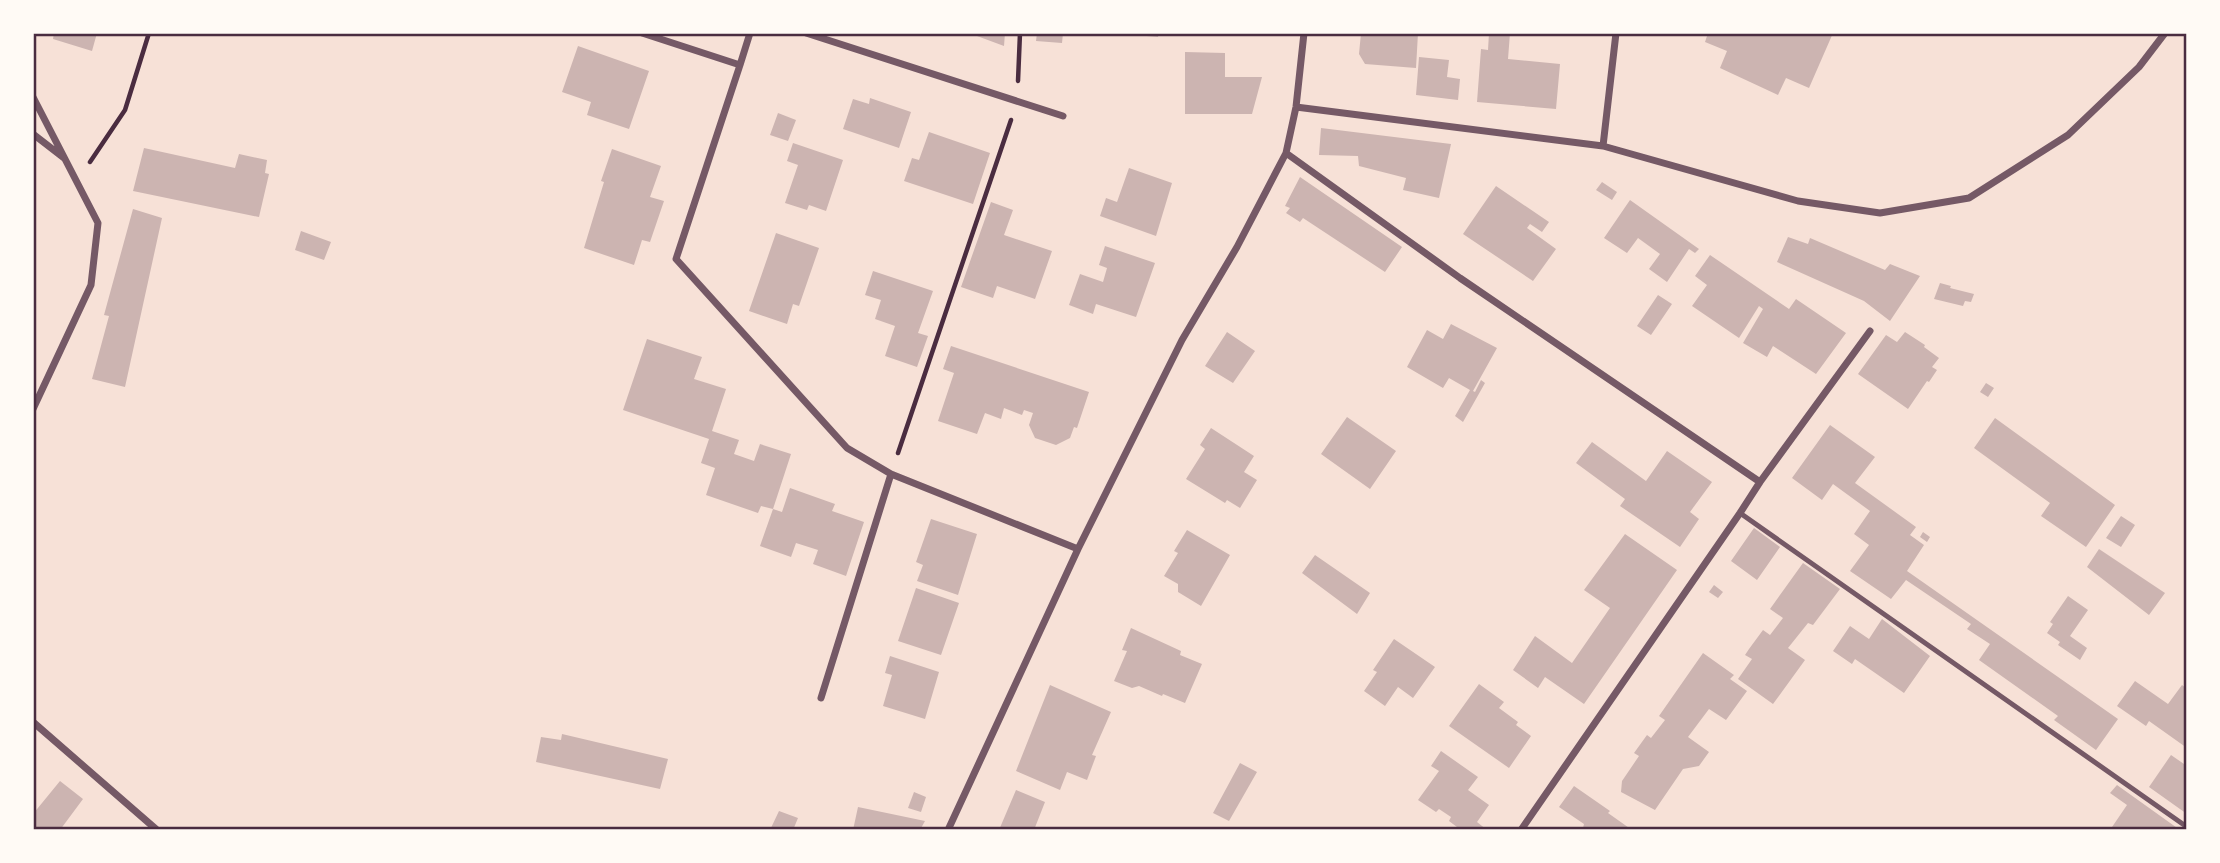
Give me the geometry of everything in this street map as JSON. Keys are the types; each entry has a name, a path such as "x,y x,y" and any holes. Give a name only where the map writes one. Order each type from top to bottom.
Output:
{"street":[{"path":"642,33 740,65"},
{"path":"750,33 676,259 847,449 891,474 1078,549"},
{"path":"806,33 1063,116"},
{"path":"948,830 1078,549 1182,340 1237,247 1286,153 1296,107 1304,33"},
{"path":"1603,146 1616,33"},
{"path":"1296,107 1603,146 1798,201 1880,213 1969,198 2068,135 2140,67 2165,33"},
{"path":"33,97 99,223 91,285 33,409"},
{"path":"33,134 67,160"},
{"path":"1286,153 1460,278 1760,482"},
{"path":"1521,830 1760,482 1870,331"},
{"path":"821,698 891,474"},
{"path":"33,722 157,830"}],"lane":[{"path":"1740,513 2187,827"}],"path":[{"path":"78,180 125,110 149,33"},
{"path":"891,474 1018,100 1020,33"}],"building":[{"path":"54,33 97,33 92,51 53,39"},
{"path":"978,33 1005,33 1004,46 977,36"},
{"path":"1037,33 1063,33 1062,43 1036,41"},
{"path":"1135,33 1159,33 1158,37"},
{"path":"1361,33 1418,33 1416,68 1365,64 1359,54"},
{"path":"1489,33 1510,33 1508,59 1560,64 1556,109 1477,102 1481,49 1488,50"},
{"path":"1708,33 1833,33 1809,88 1786,78 1778,95 1720,68 1727,51 1705,42"},
{"path":"578,46 649,71 629,129 587,115 591,102 562,92"},
{"path":"1185,52 1225,53 1225,77 1262,77 1252,114 1185,114"},
{"path":"1419,57 1449,60 1447,77 1460,79 1458,100 1416,95"},
{"path":"870,98 911,112 899,148 843,129 853,99 869,104"},
{"path":"778,113 796,120 788,141 770,135"},
{"path":"1321,128 1451,144 1439,198 1403,190 1406,178 1359,166 1358,156 1319,155"},
{"path":"929,132 990,153 973,204 904,181 912,158 919,160"},
{"path":"793,143 843,160 826,211 809,205 807,210 785,203 798,165 787,161"},
{"path":"144,148 235,168 239,154 267,160 265,173 269,174 259,217 133,191"},
{"path":"612,149 661,166 650,197 664,201 650,242 642,240 634,265 584,248"},
{"path":"1129,168 1172,183 1156,236 1100,216 1106,198 1117,202"},
{"path":"1300,177 1402,247 1385,272 1303,218 1300,222 1286,213 1290,208 1285,206"},
{"path":"1602,182 1617,192 1612,200 1596,190"},
{"path":"1496,186 1549,222 1542,232 1530,224 1527,228 1556,249 1533,281 1463,234"},
{"path":"1630,200 1699,249 1695,253 1689,249 1667,282 1649,269 1660,254 1638,238 1627,253 1604,238"},
{"path":"991,202 1013,210 1004,235 1052,251 1035,299 997,286 993,298 961,287"},
{"path":"133,209 162,218 125,387 92,379 109,316 104,315"},
{"path":"301,231 331,242 324,260 295,250"},
{"path":"776,233 819,248 799,306 793,304 787,324 749,311"},
{"path":"1788,237 1808,244 1810,238 1885,270 1890,264 1920,276 1890,321 1864,301 1777,262"},
{"path":"1105,246 1155,263 1136,317 1096,304 1093,314 1069,305 1080,274 1103,282 1107,268 1099,265"},
{"path":"1710,255 1789,309 1796,299 1846,333 1816,374 1773,346 1767,357 1743,343 1763,309 1759,306 1739,338 1692,306 1707,285 1695,276"},
{"path":"873,271 933,291 918,333 928,336 917,367 885,356 895,326 875,319 881,300 865,295"},
{"path":"1940,283 1974,294 1971,302 1965,301 1963,306 1934,299"},
{"path":"1658,295 1672,304 1651,335 1637,326"},
{"path":"1451,324 1497,348 1473,391 1475,392 1481,380 1485,383 1463,422 1455,416 1470,390 1449,378 1443,388 1407,367 1427,330 1443,339"},
{"path":"1227,332 1255,351 1233,383 1205,366"},
{"path":"1905,332 1939,358 1932,367 1937,370 1908,409 1858,374 1886,335 1897,342"},
{"path":"647,339 702,357 694,379 726,389 712,431 739,440 734,454 754,461 760,444 791,454 773,509 761,506 758,513 706,495 715,468 701,463 709,439 623,410"},
{"path":"951,346 1089,392 1077,428 1074,427 1070,438 1056,445 1035,438 1029,425 1033,413 1024,410 1022,415 1004,408 1001,419 985,413 977,434 938,421 954,373 943,369"},
{"path":"1986,383 1994,388 1988,397 1980,392"},
{"path":"1347,417 1396,451 1370,489 1321,454"},
{"path":"1995,418 2115,505 2086,547 2041,516 2050,503 1974,448"},
{"path":"1830,425 1875,457 1855,483 1916,527 1910,535 1924,545 1907,571 2118,719 2096,750 2054,720 2058,716 1979,660 1990,644 1967,629 1971,624 1906,580 1891,599 1850,571 1869,545 1854,534 1870,511 1833,484 1822,500 1792,478"},
{"path":"1211,428 1254,456 1244,472 1257,480 1240,508 1227,500 1225,503 1186,479 1205,449 1200,445"},
{"path":"1592,442 1646,481 1667,451 1712,482 1690,512 1699,519 1680,547 1620,506 1625,499 1576,463"},
{"path":"790,488 835,504 832,511 864,522 846,576 813,564 818,550 796,543 791,557 760,546 773,509 782,512"},
{"path":"2121,516 2135,525 2121,547 2106,538"},
{"path":"931,519 977,534 958,595 917,581 923,565 916,562"},
{"path":"1754,528 1780,547 1757,580 1731,561"},
{"path":"1187,530 1230,555 1201,606 1178,592 1178,584 1164,576 1178,553 1174,551"},
{"path":"1923,532 1930,537 1927,542 1920,537"},
{"path":"1625,534 1677,570 1584,704 1545,677 1538,688 1513,670 1535,636 1572,663 1610,608 1584,590"},
{"path":"2099,549 2165,593 2149,615 2087,567"},
{"path":"1315,555 1370,593 1357,614 1302,573"},
{"path":"1803,563 1840,589 1813,625 1808,623 1788,648 1805,660 1773,704 1738,679 1752,659 1745,655 1763,630 1770,635 1783,618 1770,609"},
{"path":"1714,585 1723,592 1718,598 1709,592"},
{"path":"916,588 959,603 941,655 898,641"},
{"path":"2068,596 2088,610 2070,636 2087,648 2080,660 2058,645 2060,642 2047,633 2053,624 2050,622"},
{"path":"1882,619 1930,656 1904,693 1855,659 1852,664 1833,651 1850,626 1869,639"},
{"path":"1131,628 1202,664 1185,703 1139,686 1132,688 1114,681 1127,651 1122,650"},
{"path":"1394,639 1435,667 1413,698 1398,687 1385,706 1364,691 1377,672 1373,670"},
{"path":"1703,653 1734,675 1730,679 1747,691 1726,720 1709,709 1688,737 1709,752 1699,766 1683,769 1655,810 1621,792 1622,781 1639,756 1634,753 1647,735 1651,738 1665,720 1659,716"},
{"path":"890,656 939,672 925,719 883,706 892,675 885,673"},
{"path":"2135,681 2168,704 2182,685 2187,689 2187,748 2149,721 2146,726 2117,706"},
{"path":"1479,684 1504,702 1499,708 1531,736 1509,768 1449,726"},
{"path":"1050,685 1111,712 1092,755 1096,756 1087,780 1067,772 1060,790 1016,771"},
{"path":"562,734 668,759 660,789 536,762 541,737 561,740"},
{"path":"1441,751 1478,777 1468,790 1489,805 1477,822 1487,830 1461,830 1449,821 1451,817 1439,809 1436,812 1418,800 1439,771 1431,766"},
{"path":"2171,755 2184,764 2187,760 2187,814 2149,787"},
{"path":"1240,763 1257,772 1229,821 1213,813"},
{"path":"60,781 83,799 60,830 33,830 33,814"},
{"path":"2117,785 2180,830 2110,830 2127,805 2110,793"},
{"path":"1574,786 1632,830 1585,830 1584,824 1559,807"},
{"path":"1016,790 1045,802 1034,830 999,830"},
{"path":"914,792 926,797 921,812 908,808"},
{"path":"858,807 925,821 920,830 853,830"},
{"path":"779,811 798,818 793,830 770,830"}]}
